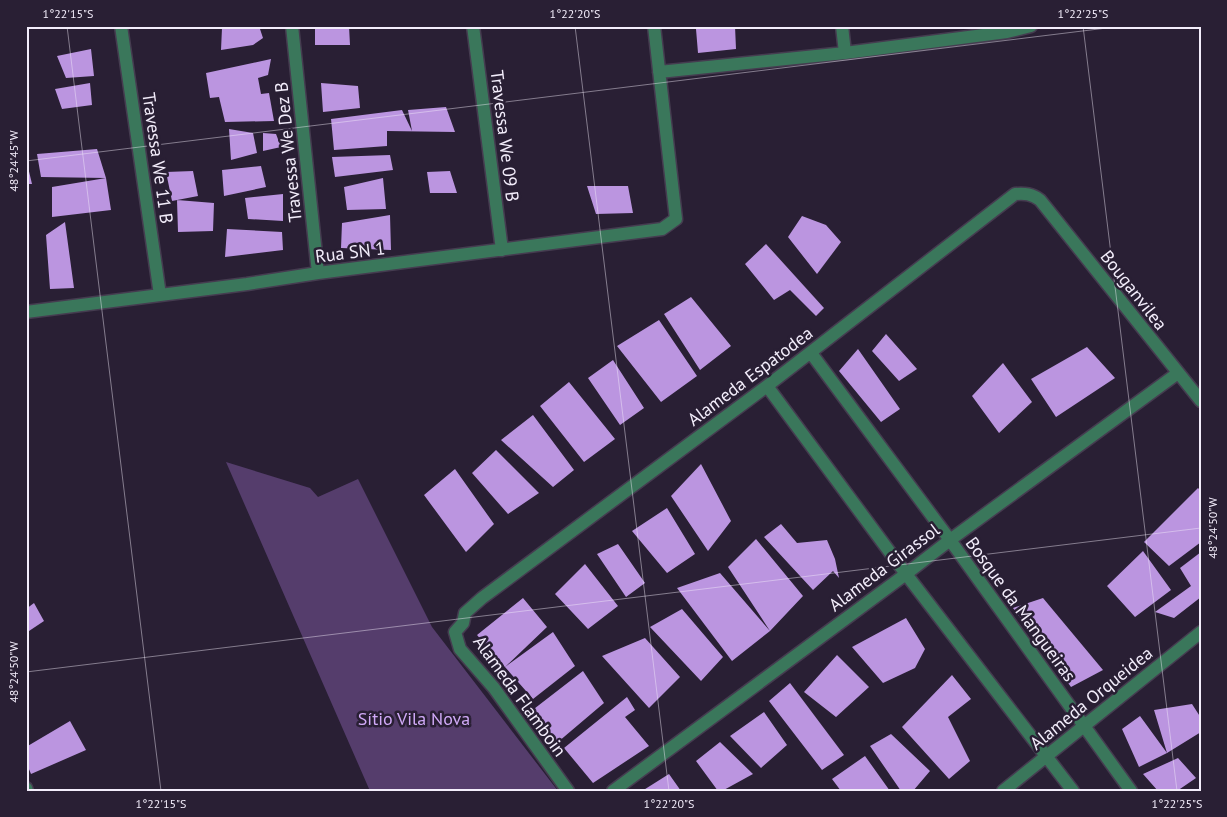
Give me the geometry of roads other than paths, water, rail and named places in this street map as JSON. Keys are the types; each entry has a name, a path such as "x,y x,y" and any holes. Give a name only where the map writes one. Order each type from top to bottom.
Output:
{"street":[{"name":"Travessa We 11 B","path":"121,26 160,295"},
{"name":"Travessa We Dez B","path":"292,26 318,273"},
{"name":"Travessa We 09 B","path":"473,26 502,250"},
{"path":"654,26 659,72 845,53 1031,26"},
{"path":"842,26 845,53"},
{"name":"Rua SN 1","path":"26,312 662,229 676,219 659,72"},
{"name":"Alameda Espatodea","path":"482,598 811,353 1015,194 1033,195 1040,200"},
{"name":"Bouganvilea","path":"1040,200 1201,402"},
{"name":"Bosque da Mangueiras","path":"811,353 950,540 1131,791"},
{"name":"Alameda Girassol","path":"613,791 1178,373"},
{"path":"767,386 906,574 1073,791"},
{"name":"Alameda Flamboin","path":"482,598 465,612 463,623 455,632 460,649 494,688 568,791"},
{"name":"Alameda Orqueidea","path":"1003,791 1201,632"}],"park label":[{"name":"Sítio Vila Nova","path":"414,718"}]}
